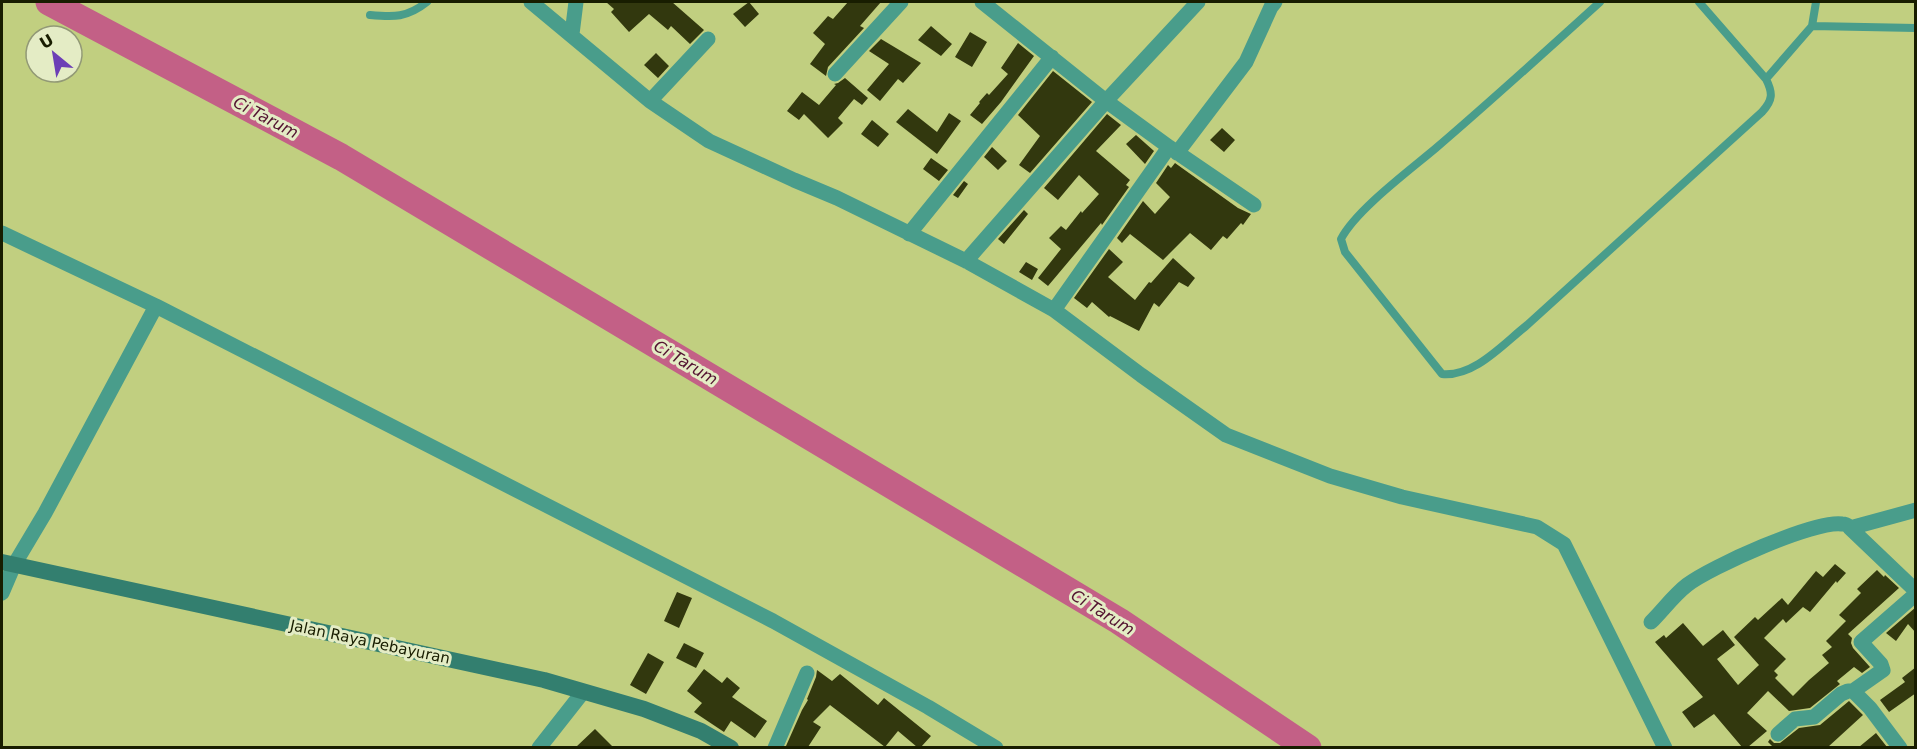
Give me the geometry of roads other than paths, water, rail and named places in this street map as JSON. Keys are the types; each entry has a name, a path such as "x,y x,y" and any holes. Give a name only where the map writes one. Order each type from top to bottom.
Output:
{"main road":[{"name":"Jalan Raya Pebayuran","path":"8,563 544,680 653,712 701,731 730,747"}],"street":[{"path":"531,2 650,101 709,141 837,198 966,261 1054,310 1226,435 1330,476 1402,497 1537,528 1564,544 1665,747"},
{"path":"572,34 576,2"},
{"path":"835,74 901,2"},
{"path":"981,2 1106,101 1254,206"},
{"path":"966,261 1195,2"},
{"path":"1054,310 1173,150 1246,62 1275,2"},
{"path":"650,101 708,39"},
{"path":"909,234 1052,57"},
{"path":"2,233 156,306 773,621 996,747"},
{"path":"2,593 8,563 45,513 156,306"},
{"path":"1851,528 1916,510"},
{"path":"1651,622 1686,586 1713,569 1794,535 1832,524 1841,523 1851,528 1916,593 1862,641 1862,644 1881,664 1883,670 1853,691 1841,694 1814,717 1795,718 1778,734"},
{"path":"775,747 807,673"},
{"path":"1853,691 1870,708 1900,747"},
{"path":"539,747 583,692"}],"lane":[{"path":"370,15 392,17 415,12 426,2"},
{"path":"1600,2 1369,206 1347,228 1341,239 1345,252 1442,374 1453,375 1465,371 1487,358 1526,326 1770,104 1771,90 1766,79 1699,2"},
{"path":"1766,79 1812,26 1816,2"},
{"path":"1812,26 1916,28"}],"waterway":[{"name":"Ci Tarum","path":"49,2 341,157 1119,621 1308,748"}]}
